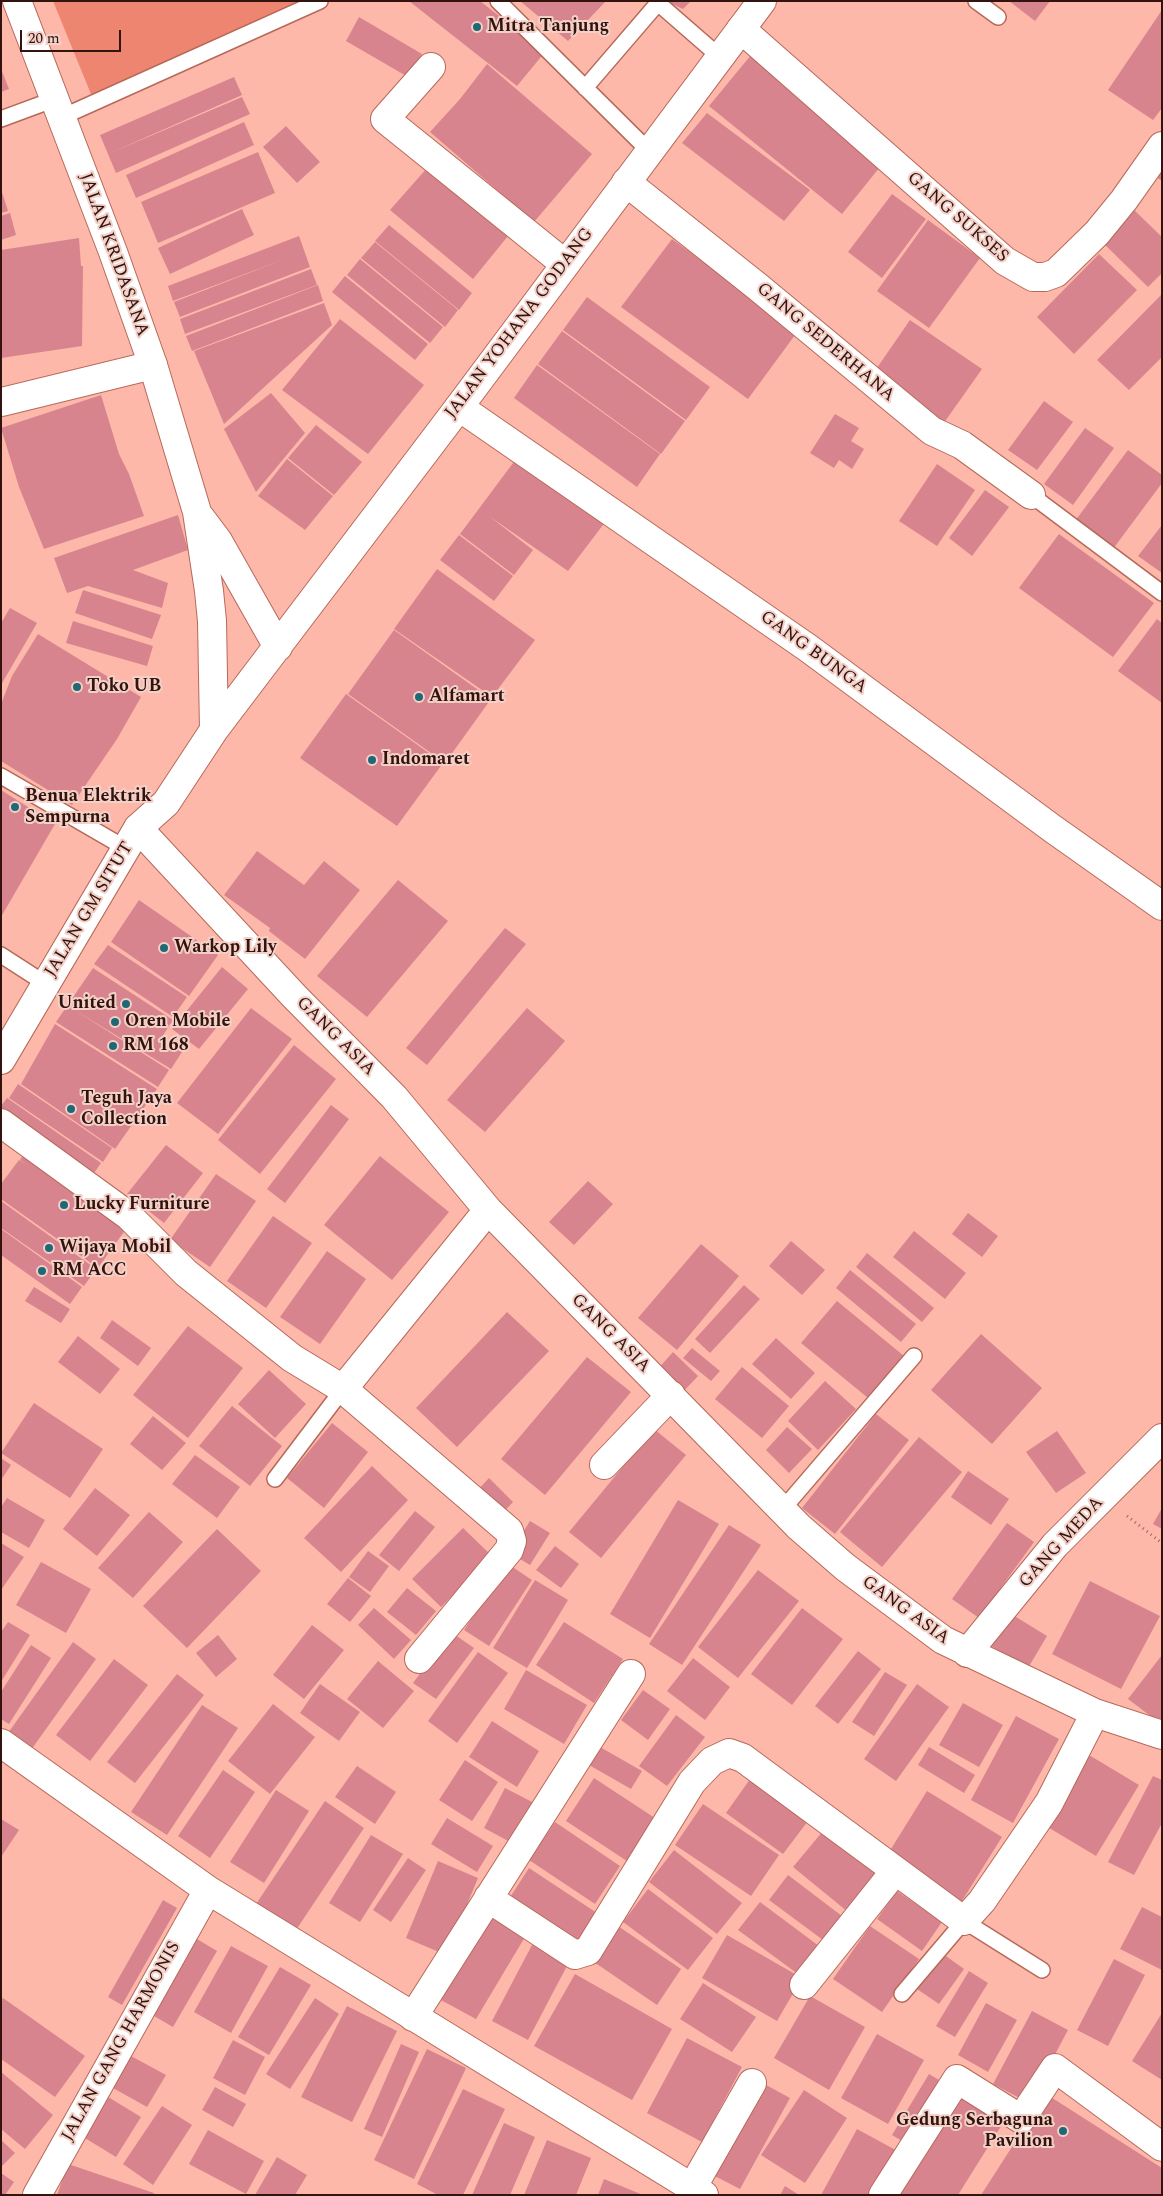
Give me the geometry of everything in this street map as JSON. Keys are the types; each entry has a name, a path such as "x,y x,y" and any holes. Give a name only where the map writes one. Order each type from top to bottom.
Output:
{"street":[{"name":"JALAN KRIDASANA","path":"17,1 153,365 197,512 211,611 214,730"},
{"name":"JALAN YOHANA GODANG","path":"278,647 460,407 762,1"},
{"name":"GANG SUKSES","path":"741,29 1005,261 1033,277 1045,277 1056,273 1090,240 1124,200 1162,146"},
{"path":"432,67 385,119 565,264"},
{"name":"GANG SEDERHANA","path":"626,182 758,287 932,431 962,445 1031,495"},
{"path":"2,402 153,365"},
{"name":"GANG BUNGA","path":"460,407 808,648 1053,829 1162,906"},
{"name":"JALAN KRIDASANA","path":"197,512 218,541 278,647"},
{"name":"JALAN GM SITUT","path":"1,1059 132,839 166,803 214,730 278,647"},
{"name":"GANG ASIA","path":"132,839 295,997 394,1097 488,1210 782,1510 845,1567 943,1640 967,1653 1095,1714 1162,1734"},
{"path":"1,1123 129,1216 186,1273 292,1358 343,1390 509,1531 512,1537 512,1544 509,1550 419,1659"},
{"path":"343,1390 488,1210"},
{"path":"604,1465 671,1395"},
{"name":"GANG MEDA","path":"967,1653 1055,1545 1162,1438"},
{"path":"413,2016 631,1674"},
{"path":"488,1898 574,1955 588,1952 692,1782 712,1761 730,1753 743,1758 964,1920 982,1901 1049,1803 1095,1714"},
{"path":"1,1742 208,1890 698,2191 752,2083"},
{"path":"804,1985 895,1871"},
{"name":"JALAN GANG HARMONIS","path":"37,2195 208,1890"},
{"path":"883,2195 957,2079 1021,2119 1055,2068 1162,2147"}],"lane":[{"path":"1,119 58,108 320,1"},
{"path":"498,1 649,151"},
{"path":"976,1 998,17"},
{"path":"585,88 658,3 720,57"},
{"path":"1031,495 1162,593"},
{"path":"1,776 132,839"},
{"path":"1,955 46,984"},
{"path":"782,1510 914,1356"},
{"path":"276,1478 343,1390"},
{"path":"902,1994 964,1920 1042,1970"}],"path":[{"path":"1103,1498 1162,1543"}],"shaded area":[{"path":"53,1 304,1 93,99"}],"building":[{"name":"Mitra Tanjung","path":"409,1 480,1 545,52 517,86"},
{"path":"520,1 606,1 568,41"},
{"path":"666,1 691,1 683,9"},
{"path":"1009,1 1050,1 1035,21"},
{"path":"1162,10 1162,108 1153,120 1108,90"},
{"path":"359,17 422,54 408,77 346,41"},
{"path":"751,55 884,162 842,214 709,106"},
{"path":"487,64 592,154 534,222 430,132 460,99"},
{"path":"1,69 9,89 1,92"},
{"path":"234,77 242,95 108,154 100,135"},
{"path":"242,97 250,114 116,173 108,154"},
{"path":"707,113 810,190 784,221 682,143"},
{"path":"244,122 254,145 136,198 126,175"},
{"path":"286,126 320,162 297,183 263,147"},
{"path":"258,152 275,193 158,243 141,202"},
{"path":"427,168 508,236 473,279 390,210"},
{"path":"1162,168 1162,181 1155,176"},
{"path":"1,189 8,211 1,213"},
{"path":"892,194 926,219 882,278 848,252"},
{"path":"1131,207 1162,237 1162,273 1148,287 1099,239"},
{"path":"242,209 254,235 170,274 158,248"},
{"path":"10,213 16,235 1,240 1,216"},
{"path":"928,220 980,258 929,328 877,291"},
{"path":"389,225 472,293 459,310 375,241"},
{"path":"299,236 310,267 180,317 174,302 285,259 173,301 168,286"},
{"path":"79,238 81,266 83,266 82,346 1,358 1,250"},
{"path":"672,239 798,331 748,399 621,307"},
{"path":"375,242 458,310 445,327 361,258"},
{"path":"1099,254 1137,290 1074,354 1037,317"},
{"path":"360,259 443,327 430,343 347,275"},
{"path":"311,269 317,285 185,334 180,319"},
{"path":"345,276 428,344 415,360 332,292"},
{"path":"318,285 323,301 192,351 186,336"},
{"path":"1162,294 1162,357 1129,390 1097,360"},
{"path":"587,297 710,387 686,420 563,330"},
{"path":"324,303 332,325 224,424 194,351"},
{"path":"340,319 424,385 368,454 282,390"},
{"path":"910,320 982,369 941,427 870,378"},
{"path":"562,331 685,421 661,454 538,364"},
{"path":"537,365 660,454 637,487 514,398"},
{"path":"271,393 305,433 256,492 224,429"},
{"path":"101,395 119,454 129,474 144,516 44,549 19,487 1,428"},
{"path":"1044,401 1073,422 1037,470 1008,450"},
{"path":"835,414 859,428 851,441 864,449 852,469 839,460 834,468 810,453"},
{"path":"316,425 362,462 334,495 288,458"},
{"path":"1085,428 1114,448 1073,505 1044,484"},
{"path":"1128,450 1162,475 1162,483 1113,549 1075,521"},
{"path":"519,455 609,517 568,571 489,516 533,550 514,575 460,534"},
{"path":"287,459 333,496 305,530 258,496"},
{"path":"937,464 975,490 937,546 899,521"},
{"path":"985,490 1009,507 972,556 949,538"},
{"path":"178,515 188,550 133,570 168,583 162,608 88,586 67,593 54,558"},
{"path":"1162,525 1162,573 1138,556"},
{"path":"1059,534 1154,603 1113,657 1019,588"},
{"path":"459,535 513,576 494,601 440,560"},
{"path":"437,569 535,640 492,697 394,629"},
{"path":"83,590 161,615 152,639 75,613"},
{"path":"10,608 37,623 1,685 1,623"},
{"path":"1157,619 1162,623 1162,703 1118,671"},
{"path":"73,621 153,646 147,666 66,643"},
{"name":"Alfamart","path":"394,630 491,699 445,763 348,694"},
{"path":"38,634 141,697 117,739 72,805 1,761 1,704 12,676"},
{"name":"Indomaret","path":"346,694 443,763 397,826 300,758"},
{"path":"1,790 55,824 1,917"},
{"path":"257,851 304,885 324,861 360,890 305,959 269,931 270,928 224,895"},
{"path":"398,880 448,921 367,1017 317,976"},
{"name":"Warkop Lily","path":"139,900 218,955 189,996 111,942"},
{"path":"505,928 526,944 427,1065 406,1048"},
{"path":"108,945 187,997 173,1017 94,964"},
{"path":"222,967 248,989 199,1049 172,1029"},
{"path":"93,968 173,1020 160,1040 182,1052 171,1069 73,1009 169,1070 158,1087 56,1022"},
{"path":"251,1008 292,1039 218,1134 177,1103"},
{"path":"527,1008 565,1041 485,1132 447,1100"},
{"path":"55,1024 157,1089 115,1149 21,1084"},
{"path":"294,1045 336,1079 260,1174 218,1140"},
{"path":"18,1084 112,1148 103,1162 9,1098"},
{"path":"7,1098 101,1163 92,1176 1,1114 1,1106"},
{"path":"331,1105 349,1119 285,1203 267,1189"},
{"path":"166,1145 203,1173 164,1223 127,1194"},
{"path":"28,1148 131,1222 98,1268 1,1199 1,1184 19,1160 28,1165 20,1160"},
{"path":"380,1156 449,1212 392,1280 324,1225"},
{"path":"216,1174 256,1201 210,1267 170,1240"},
{"path":"588,1181 613,1204 574,1245 549,1222"},
{"name":"Wijaya Mobil","path":"1,1201 96,1269 84,1286 1,1228"},
{"path":"968,1213 998,1236 982,1257 952,1234"},
{"path":"273,1216 312,1243 266,1308 227,1281"},
{"name":"RM ACC","path":"1,1229 82,1287 70,1304 1,1255"},
{"path":"914,1231 966,1273 945,1299 893,1257"},
{"path":"791,1241 825,1270 802,1295 769,1266"},
{"path":"701,1244 739,1276 677,1350 638,1318"},
{"path":"327,1251 366,1279 320,1344 280,1317"},
{"path":"867,1253 934,1308 922,1322 856,1267"},
{"path":"850,1270 916,1324 901,1342 836,1288"},
{"path":"744,1285 760,1299 710,1353 695,1339"},
{"path":"34,1287 70,1309 61,1323 25,1301"},
{"path":"837,1301 904,1356 868,1398 801,1343"},
{"path":"507,1312 549,1351 457,1447 416,1408"},
{"path":"112,1320 151,1348 138,1366 100,1338"},
{"path":"188,1326 243,1368 188,1438 133,1395"},
{"path":"981,1334 1042,1388 992,1444 931,1390"},
{"path":"78,1336 120,1369 100,1394 58,1362"},
{"path":"776,1338 815,1373 791,1399 752,1364"},
{"path":"692,1348 720,1371 711,1381 683,1358"},
{"path":"673,1352 698,1376 680,1395 655,1372"},
{"path":"587,1357 631,1392 545,1495 501,1459"},
{"path":"742,1367 789,1406 762,1438 715,1399"},
{"path":"269,1370 306,1404 275,1438 238,1404"},
{"path":"825,1381 856,1409 818,1450 788,1421"},
{"path":"34,1403 103,1449 70,1498 1,1453"},
{"path":"232,1406 282,1446 250,1486 199,1446"},
{"path":"876,1414 909,1440 835,1534 802,1508"},
{"path":"153,1416 186,1443 162,1470 130,1444"},
{"path":"332,1423 368,1452 324,1508 287,1478"},
{"path":"787,1427 812,1449 789,1473 766,1450"},
{"path":"654,1429 686,1455 601,1558 569,1532"},
{"path":"1057,1431 1086,1473 1056,1493 1026,1452"},
{"path":"919,1437 962,1472 882,1567 840,1532"},
{"path":"195,1455 240,1487 217,1518 172,1484"},
{"path":"1,1458 11,1465 1,1480"},
{"path":"372,1466 408,1500 341,1572 304,1538"},
{"path":"968,1471 1009,1499 991,1525 951,1497"},
{"path":"489,1478 513,1502 501,1515 476,1492"},
{"path":"95,1488 130,1515 97,1556 63,1529"},
{"path":"7,1498 45,1520 29,1548 1,1532 1,1507"},
{"path":"678,1500 719,1524 650,1638 610,1614"},
{"path":"1162,1508 1162,1529 1153,1524"},
{"path":"415,1511 435,1527 399,1571 379,1555"},
{"path":"149,1512 183,1542 133,1598 98,1568"},
{"path":"530,1521 550,1533 530,1565 510,1553"},
{"path":"1007,1523 1034,1542 979,1618 952,1599"},
{"path":"729,1525 761,1545 682,1665 649,1644"},
{"path":"463,1528 492,1556 441,1607 412,1579"},
{"path":"217,1529 261,1571 187,1648 143,1606"},
{"path":"1,1543 24,1557 1,1590"},
{"path":"555,1546 579,1564 561,1588 536,1570"},
{"path":"368,1551 389,1566 370,1592 349,1577"},
{"path":"41,1562 91,1589 66,1633 16,1605"},
{"path":"508,1564 532,1580 489,1646 464,1630"},
{"path":"758,1570 799,1601 738,1678 698,1647"},
{"path":"348,1578 371,1596 350,1622 327,1604"},
{"path":"535,1580 568,1600 527,1668 493,1648"},
{"path":"1090,1581 1160,1616 1121,1689 1052,1654"},
{"path":"407,1588 436,1611 416,1635 387,1612"},
{"path":"374,1608 411,1640 394,1659 358,1625"},
{"path":"802,1608 843,1639 792,1705 751,1674"},
{"path":"1008,1612 1047,1636 1028,1668 988,1644"},
{"path":"8,1622 30,1635 1,1682 1,1632"},
{"path":"564,1622 623,1659 594,1703 536,1665"},
{"path":"312,1625 344,1650 304,1699 273,1675"},
{"path":"451,1632 474,1648 436,1699 413,1683"},
{"path":"218,1635 237,1659 216,1677 196,1653"},
{"path":"73,1642 96,1659 31,1750 8,1733"},
{"path":"31,1645 51,1658 9,1724 1,1719 1,1692"},
{"path":"858,1651 881,1669 838,1724 815,1706"},
{"path":"478,1652 508,1673 457,1743 428,1721"},
{"path":"1162,1655 1162,1723 1161,1724 1128,1699"},
{"path":"693,1658 730,1687 705,1720 667,1691"},
{"path":"114,1659 148,1685 90,1761 56,1735"},
{"path":"378,1661 414,1691 383,1728 347,1699"},
{"path":"526,1670 587,1705 564,1744 504,1709"},
{"path":"885,1672 907,1685 874,1736 852,1722"},
{"path":"177,1674 204,1695 135,1783 107,1762"},
{"path":"320,1684 360,1712 339,1741 300,1713"},
{"path":"917,1684 949,1707 896,1781 864,1759"},
{"path":"643,1690 670,1709 648,1740 621,1720"},
{"path":"963,1703 1003,1725 979,1767 939,1745"},
{"path":"273,1704 315,1737 270,1794 228,1761"},
{"path":"202,1705 238,1728 167,1835 131,1812"},
{"path":"676,1715 705,1737 667,1786 639,1766"},
{"path":"1016,1716 1059,1739 1013,1823 971,1800"},
{"path":"492,1721 539,1751 517,1787 469,1757"},
{"path":"600,1747 642,1771 631,1789 589,1765"},
{"path":"929,1747 975,1775 964,1793 918,1765"},
{"path":"1089,1755 1139,1785 1096,1856 1046,1826"},
{"path":"465,1760 498,1782 472,1821 439,1800"},
{"path":"357,1766 396,1792 375,1824 335,1797"},
{"path":"223,1770 255,1792 210,1858 178,1836"},
{"path":"753,1775 811,1817 783,1854 726,1813"},
{"path":"1153,1776 1162,1780 1162,1823 1134,1875 1108,1862"},
{"path":"594,1778 661,1822 633,1865 566,1821"},
{"path":"505,1788 534,1803 512,1843 484,1828"},
{"path":"276,1790 309,1811 264,1883 230,1862"},
{"path":"927,1791 1002,1837 960,1904 886,1857"},
{"path":"325,1801 364,1828 294,1933 254,1907"},
{"path":"703,1804 779,1855 751,1896 675,1845"},
{"path":"447,1818 493,1846 477,1872 431,1844"},
{"path":"1,1819 19,1830 1,1857"},
{"path":"555,1822 620,1866 595,1904 529,1860"},
{"path":"828,1825 882,1870 848,1912 793,1867"},
{"path":"371,1835 403,1854 360,1922 329,1903"},
{"path":"674,1850 742,1903 717,1934 649,1882"},
{"path":"408,1858 426,1870 391,1922 373,1910"},
{"path":"438,1861 478,1878 446,1955 406,1938"},
{"path":"529,1868 600,1915 577,1949 507,1902"},
{"path":"788,1875 842,1916 823,1940 769,1900"},
{"path":"648,1889 713,1938 688,1970 623,1922"},
{"path":"897,1891 942,1922 922,1951 877,1919"},
{"path":"163,1900 177,1908 122,2005 108,1997"},
{"path":"760,1902 823,1949 802,1977 738,1930"},
{"path":"1142,1907 1162,1917 1162,1970 1120,1949"},
{"path":"488,1916 525,1937 476,2019 439,1999"},
{"path":"615,1924 681,1969 657,2005 591,1960"},
{"path":"870,1926 919,1959 882,2012 833,1979"},
{"path":"187,1933 217,1951 173,2027 142,2009"},
{"path":"727,1935 802,1978 777,2021 702,1978"},
{"path":"532,1945 568,1964 528,2040 492,2021"},
{"path":"231,1946 268,1966 231,2033 194,2012"},
{"path":"939,1951 964,1969 939,2004 914,1987"},
{"path":"1114,1959 1145,1975 1108,2046 1077,2030"},
{"path":"280,1967 311,1985 269,2055 238,2037"},
{"path":"969,1971 988,1983 955,2037 936,2026"},
{"path":"575,1974 672,2029 632,2100 534,2046"},
{"path":"703,1983 756,2017 732,2052 680,2019"},
{"path":"810,1996 865,2027 829,2090 774,2058"},
{"path":"3,1998 85,2056 55,2097 1,2059 1,2001"},
{"path":"315,1998 339,2014 290,2089 266,2074"},
{"path":"986,2003 1017,2020 988,2072 958,2055"},
{"path":"347,2006 397,2031 352,2122 301,2097"},
{"path":"1032,2011 1068,2030 1029,2103 993,2084"},
{"path":"1162,2013 1162,2080 1132,2061"},
{"path":"877,2034 924,2060 888,2124 841,2098"},
{"path":"687,2038 742,2067 702,2142 647,2113"},
{"path":"233,2040 265,2057 245,2095 213,2078"},
{"path":"401,2044 419,2052 382,2137 364,2129"},
{"path":"427,2049 466,2068 414,2179 374,2160"},
{"path":"131,2056 166,2075 147,2107 113,2088"},
{"path":"1,2072 53,2115 25,2149 1,2129"},
{"path":"929,2074 949,2086 912,2147 892,2135"},
{"path":"757,2080 790,2098 740,2189 707,2172"},
{"path":"215,2087 246,2104 233,2127 202,2110"},
{"path":"463,2089 505,2109 463,2195 438,2195 417,2184"},
{"path":"804,2090 847,2118 805,2183 761,2155"},
{"path":"100,2092 141,2117 116,2157 75,2132"},
{"name":"Gedung Serbaguna Pavilion","path":"1046,2094 1162,2168 1162,2195 981,2195"},
{"path":"959,2095 1003,2123 958,2195 895,2195"},
{"path":"162,2106 192,2125 153,2185 123,2164"},
{"path":"504,2123 535,2137 510,2195 472,2195"},
{"path":"857,2129 903,2154 880,2195 821,2195"},
{"path":"208,2130 264,2161 246,2194 189,2164"},
{"path":"1,2140 15,2153 1,2167"},
{"path":"547,2140 591,2158 576,2195 524,2195"},
{"path":"277,2157 307,2175 295,2195 255,2195"},
{"path":"68,2164 154,2193 153,2195 57,2195"},
{"path":"1,2173 14,2182 5,2195 1,2195"},
{"path":"604,2179 643,2195 598,2195"},
{"path":"785,2186 799,2195 780,2195"}],"place":[{"name":"Mitra Tanjung","path":"477,27"},
{"name":"Toko UB","path":"77,687"},
{"name":"Alfamart","path":"419,697"},
{"name":"Indomaret","path":"372,760"},
{"name":"Benua Elektrik Sempurna","path":"15,807"},
{"name":"Warkop Lily","path":"164,948"},
{"name":"United","path":"126,1004"},
{"name":"Oren Mobile","path":"115,1022"},
{"name":"RM 168","path":"113,1046"},
{"name":"Teguh Jaya Collection","path":"71,1109"},
{"name":"Lucky Furniture","path":"64,1205"},
{"name":"Wijaya Mobil","path":"49,1248"},
{"name":"RM ACC","path":"42,1271"},
{"name":"Gedung Serbaguna Pavilion","path":"1063,2131"}]}
